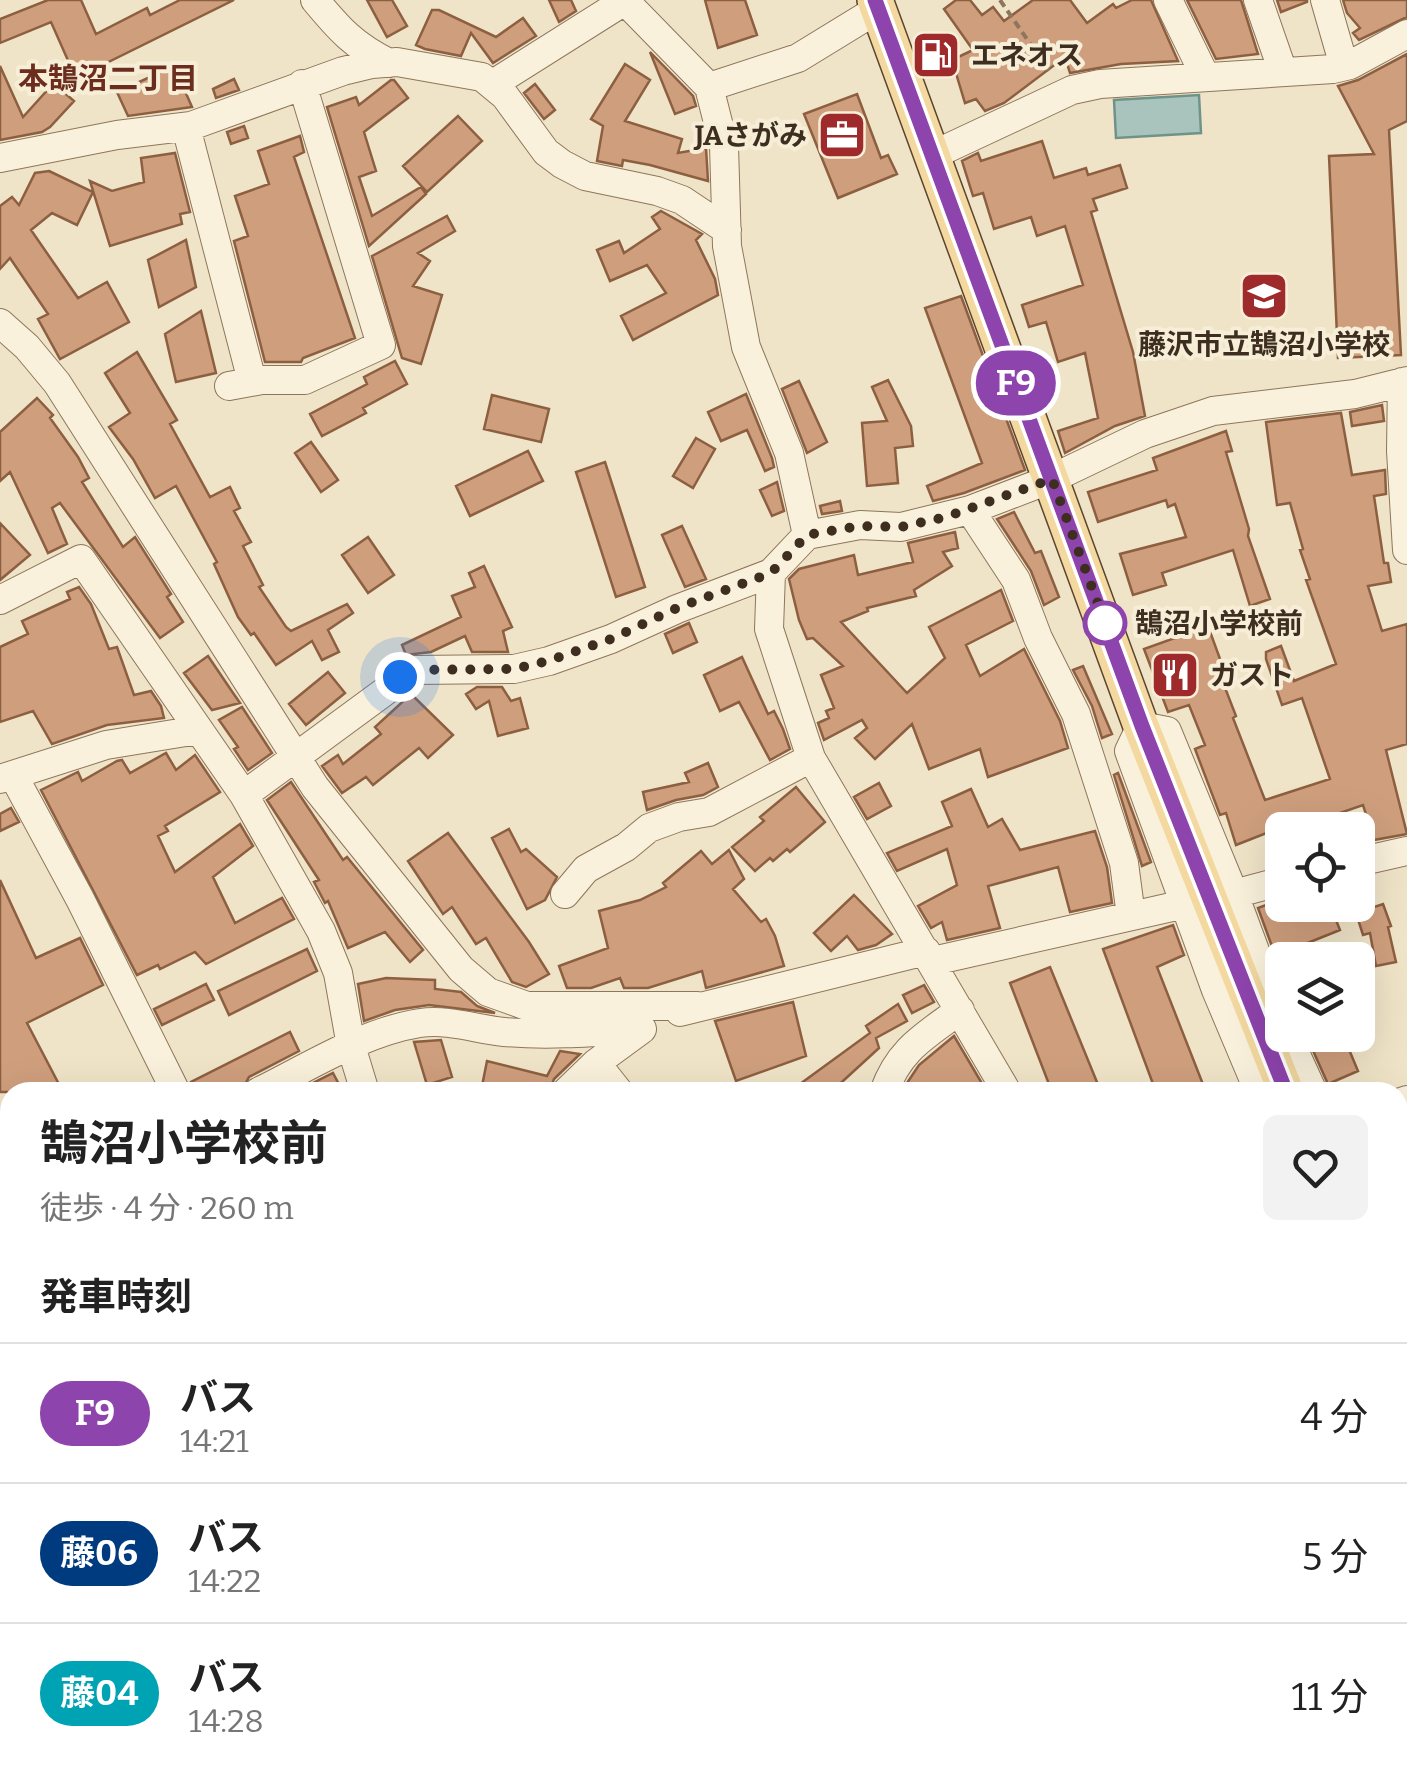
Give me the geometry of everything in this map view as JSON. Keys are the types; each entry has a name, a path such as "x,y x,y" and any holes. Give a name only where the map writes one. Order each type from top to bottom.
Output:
{"main road":[{"path":"876,4 1142,726 1282,1082"}],"street":[{"path":"315,0 361,50 389,63"},
{"path":"1168,0 1205,76"},
{"path":"1258,0 1283,72"},
{"path":"1325,0 1344,66"},
{"path":"493,84 624,1 709,87 724,146 727,230 746,348 789,453 807,535"},
{"path":"709,87 798,58 876,4"},
{"path":"933,155 1064,93 1100,84 1344,66 1407,34"},
{"path":"0,158 186,126 302,84 372,64 389,63 463,72 493,84 546,152 562,164 595,179 682,200 727,230"},
{"path":"186,126 241,384 305,380 381,346 302,84"},
{"path":"0,323 27,347 57,383 315,787 354,839 432,928 461,969 488,992 526,1006 698,1006"},
{"path":"244,795 414,670 514,669 548,661 771,573 807,535 860,526 901,527 970,510 1052,479 1144,434 1184,419 1234,408 1355,394 1405,382 1401,451 1407,550"},
{"path":"970,510 1016,580 1038,638 1076,714 1124,863 1131,916"},
{"path":"0,600 81,559 244,795 321,931 338,973 361,1082"},
{"path":"771,573 769,629 811,758 1001,1082"},
{"path":"1254,1082 1232,1033 1130,751 1142,726 1167,731 1265,978"},
{"path":"171,1082 80,899 6,777 106,744 198,730"},
{"path":"565,894 586,869 616,854 649,828 678,817 709,812 811,758"},
{"path":"1375,858 1407,850"},
{"path":"1234,894 1265,886"},
{"path":"576,1082 642,1029 698,1006 1185,904"},
{"path":"887,1082 902,1054 960,1010"},
{"path":"278,1082 351,1046 415,1024 436,1022 506,1032 642,1029"},
{"path":"1295,1052 1309,1082"},
{"path":"596,1063 610,1082"}],"path":[{"path":"1000,0 1064,93"}],"water":[{"path":"1199,95 1201,133 1116,138 1114,100"}],"building":[{"path":"48,0 81,0 96,34 147,8 150,15 180,0 234,0 58,87 74,101 50,127 0,140 0,66 23,117 70,65 51,22 0,43 0,19"},
{"path":"367,0 392,0 407,26 387,37"},
{"path":"549,0 571,0 576,11 559,22"},
{"path":"705,0 745,0 757,35 718,48"},
{"path":"956,0 970,0 982,15 993,7 1004,21 1033,0 1070,0 1087,23 1113,4 1116,8 1132,0 1151,0 1178,61 1121,64 1070,73 1065,57 1004,103 985,111 976,99 965,103 952,60 973,50 944,9"},
{"path":"1187,0 1241,0 1258,54 1216,59"},
{"path":"1277,0 1307,0 1307,2 1281,12"},
{"path":"1343,0 1407,0 1407,17 1359,40 1353,33 1360,28 1347,13"},
{"path":"432,10 496,37 523,18 536,36 493,63 471,33 461,56 425,49 416,45"},
{"path":"650,52 693,96 696,106 675,114"},
{"path":"1407,54 1407,121 1389,130 1401,355 1338,358 1329,156 1374,154 1338,86"},
{"path":"625,64 650,80 625,121 682,139 678,153 706,148 708,181 623,160 622,166 597,161 603,126 591,119"},
{"path":"174,66 192,107 128,116 117,92"},
{"path":"234,79 239,90 216,98 213,89"},
{"path":"391,80 408,98 364,132 376,171 359,177 372,216 421,187 426,194 369,246 327,107 356,97 359,105"},
{"path":"535,84 555,110 544,119 524,93"},
{"name":"JAさがみ","path":"857,94 881,158 888,155 897,174 838,198 804,114"},
{"path":"458,116 482,141 427,192 403,166"},
{"path":"244,126 248,138 231,144 227,132"},
{"path":"300,136 304,152 294,157 355,338 301,362 265,362 234,241 248,236 235,196 269,184 258,151"},
{"path":"1042,141 1054,178 1086,168 1088,175 1120,165 1127,188 1093,199 1097,210 1091,212 1133,352 1145,416 1115,426 1065,453 1058,431 1098,418 1085,353 1058,362 1046,322 1029,327 1022,305 1083,285 1065,226 1037,236 1031,217 994,229 983,193 973,196 962,161 978,153 981,161"},
{"path":"175,153 190,212 180,214 182,224 110,246 90,181 112,191 144,182 141,158"},
{"path":"49,171 93,192 77,225 52,213 31,230 78,298 107,282 129,322 60,359 38,319 48,314 10,258 0,269 0,206 12,197 19,205 35,173"},
{"path":"661,211 702,234 696,240 715,279 718,295 633,340 621,316 666,293 647,265 610,281 597,250 619,241 624,253 660,229 652,217"},
{"path":"447,216 455,231 418,253 430,261 413,286 442,295 421,364 402,358 372,256"},
{"path":"186,240 196,287 159,307 148,260"},
{"path":"961,296 1025,470 933,501 927,486 982,463 925,308"},
{"path":"201,311 216,373 176,382 165,334"},
{"path":"137,352 177,420 170,424 210,497 230,487 240,508 234,511 251,542 243,546 263,585 259,587 286,627 291,631 347,604 353,613 328,630 339,652 322,660 312,641 276,665 238,617 214,564 217,562 176,486 155,498 109,427 130,413 105,373"},
{"path":"395,361 407,384 363,408 366,413 322,436 310,414 367,384 364,377"},
{"path":"888,380 911,426 913,446 895,448 898,483 867,486 862,423 887,421 872,387"},
{"path":"799,381 827,442 807,453 782,389"},
{"path":"746,394 772,458 774,467 765,471 747,430 721,441 708,412"},
{"path":"492,395 549,409 541,442 484,429"},
{"path":"37,398 53,415 50,418 78,457 89,478 82,482 123,547 135,537 171,594 167,597 183,622 160,638 60,503 52,508 67,544 48,553 10,472 0,481 0,432"},
{"path":"1382,405 1384,421 1352,426 1350,412"},
{"path":"1341,413 1352,475 1385,470 1386,494 1374,496 1384,563 1388,563 1391,582 1368,586 1382,631 1407,624 1407,744 1386,750 1407,834 1375,840 1375,812 1365,812 1363,805 1343,812 1265,812 1265,834 1236,845 1226,813 1220,815 1195,749 1205,745 1189,705 1168,712 1144,649 1208,626 1227,678 1222,680 1236,716 1233,718 1265,800 1330,779 1302,698 1282,705 1266,659 1266,652 1281,646 1294,681 1336,664 1306,580 1310,579 1290,503 1277,505 1266,422"},
{"path":"1226,431 1232,451 1226,452 1248,536 1270,599 1250,606 1233,550 1162,573 1166,585 1133,595 1120,554 1186,537 1175,504 1168,507 1166,500 1098,522 1088,492 1157,470 1153,458"},
{"path":"696,438 715,449 693,488 673,476"},
{"path":"311,442 338,480 321,492 295,453"},
{"path":"528,451 543,481 470,516 456,486"},
{"path":"605,462 645,587 616,597 576,472"},
{"path":"777,482 784,511 772,516 760,490"},
{"path":"840,501 842,511 822,514 820,506"},
{"path":"1014,512 1035,553 1041,551 1059,597 1044,605 1031,571 997,519"},
{"path":"0,523 30,555 0,580"},
{"path":"682,526 706,579 685,587 662,535"},
{"path":"955,532 958,548 943,552 952,566 914,590 916,596 867,608 868,611 841,622 907,693 945,658 929,627 1001,590 1013,621 966,645 980,676 1024,649 1060,721 1068,748 988,777 980,749 929,769 912,724 875,759 855,738 867,728 862,720 824,740 818,723 829,718 826,711 834,708 821,675 843,666 813,638 807,639 789,579 799,569 854,555 858,575 913,562 908,543"},
{"path":"368,537 394,575 368,593 342,555"},
{"path":"484,566 512,627 503,631 508,652 472,652 465,636 431,652 406,655 402,645 461,617 452,596 475,587 469,573"},
{"path":"79,587 91,604 109,649 117,647 134,695 151,691 164,718 107,725 52,744 33,711 0,722 0,647 28,634 22,621 70,599 67,592"},
{"path":"689,623 697,642 673,653 665,634"},
{"path":"208,656 240,703 212,710 184,673"},
{"path":"742,657 768,714 774,711 790,749 770,760 739,702 720,711 704,675"},
{"path":"1083,666 1112,734 1102,738 1092,706 1073,670"},
{"path":"328,672 345,693 306,725 289,704"},
{"path":"477,687 502,687 511,701 520,698 528,728 498,736 489,701 476,709 466,694"},
{"path":"411,694 453,735 428,758 419,748 373,785 366,777 342,793 322,766 338,755 343,764 381,734 375,727"},
{"path":"242,707 272,753 248,770 219,720"},
{"path":"166,753 176,770 195,755 220,792 165,826 168,831 158,836 175,872 240,824 253,846 213,877 235,923 282,898 294,919 206,964 195,952 137,975 41,790 78,772 82,781 122,760 130,773"},
{"path":"708,763 718,787 647,810 643,792 689,782 685,773"},
{"path":"1118,773 1151,862 1142,866 1114,775"},
{"path":"291,782 343,860 347,857 423,950 410,962 385,932 348,948 328,901 325,903 314,882 319,880 267,800"},
{"path":"879,783 891,806 867,819 854,797"},
{"path":"796,787 825,822 790,852 787,849 773,861 770,858 755,871 732,847"},
{"path":"971,789 988,827 1002,819 1020,850 1095,831 1107,867 1112,903 1070,912 1058,867 988,886 1000,928 947,940 942,922 931,928 918,906 957,885 947,849 897,871 887,853 952,826 942,802"},
{"path":"11,808 19,822 0,831 0,814"},
{"path":"509,829 521,852 526,849 557,877 545,900 527,909 492,838"},
{"path":"448,833 549,974 526,987 512,982 486,938 476,944 452,907 443,914 408,861"},
{"path":"729,850 744,879 733,889 761,922 766,919 784,966 706,988 702,971 648,988 624,988 620,978 591,988 567,988 559,966 608,948 599,911 640,900 666,887 663,883 701,851 712,864"},
{"path":"0,880 36,958 80,938 103,985 27,1023 58,1082 0,1082"},
{"path":"854,895 892,934 876,945 858,950 847,936 831,951 814,933"},
{"path":"1383,904 1396,962 1376,966 1375,942 1370,933 1363,935 1359,922 1375,922 1375,907"},
{"path":"1265,905 1265,922 1337,922 1340,930 1310,942 1270,942 1258,908"},
{"path":"1173,925 1184,955 1157,967 1202,1082 1152,1082 1103,949"},
{"path":"307,949 317,971 229,1015 218,991"},
{"path":"1050,967 1097,1082 1048,1082 1010,983"},
{"path":"386,978 435,980 435,989 461,992 477,1006 495,1013 429,1005 395,1010 364,1021 358,984"},
{"path":"206,984 214,1000 162,1025 154,1009"},
{"path":"924,985 934,1002 912,1013 903,995"},
{"path":"793,1002 806,1056 736,1081 715,1021"},
{"path":"898,1004 907,1021 876,1038 879,1048 842,1082 803,1082 870,1033 866,1026"},
{"path":"290,1032 299,1051 246,1082 191,1082"},
{"path":"954,1036 981,1082 908,1082 919,1065"},
{"path":"441,1040 452,1077 426,1082 414,1042"},
{"path":"560,1051 580,1054 553,1082 483,1082 487,1061 547,1076"},
{"path":"1314,1052 1350,1052 1358,1071 1327,1082"},
{"path":"333,1073 338,1082 315,1082"}],"bus line":[{"name":"F9","path":"875,0 1142,726 1282,1082"}],"place":[{"name":"エネオス","path":"936,55"},
{"name":"JAさがみ","path":"842,135"},
{"name":"藤沢市立鵠沼小学校","path":"1264,296"},
{"name":"鵠沼小学校前","path":"1105,623"},
{"name":"ガスト","path":"1175,675"}],"district":[{"name":"本鵠沼二丁目","path":"108,79"}],"route":[{"path":"400,677 432,668 514,669 548,661 771,573 807,535 860,526 901,527 946,517 1052,479 1105,623"}]}
